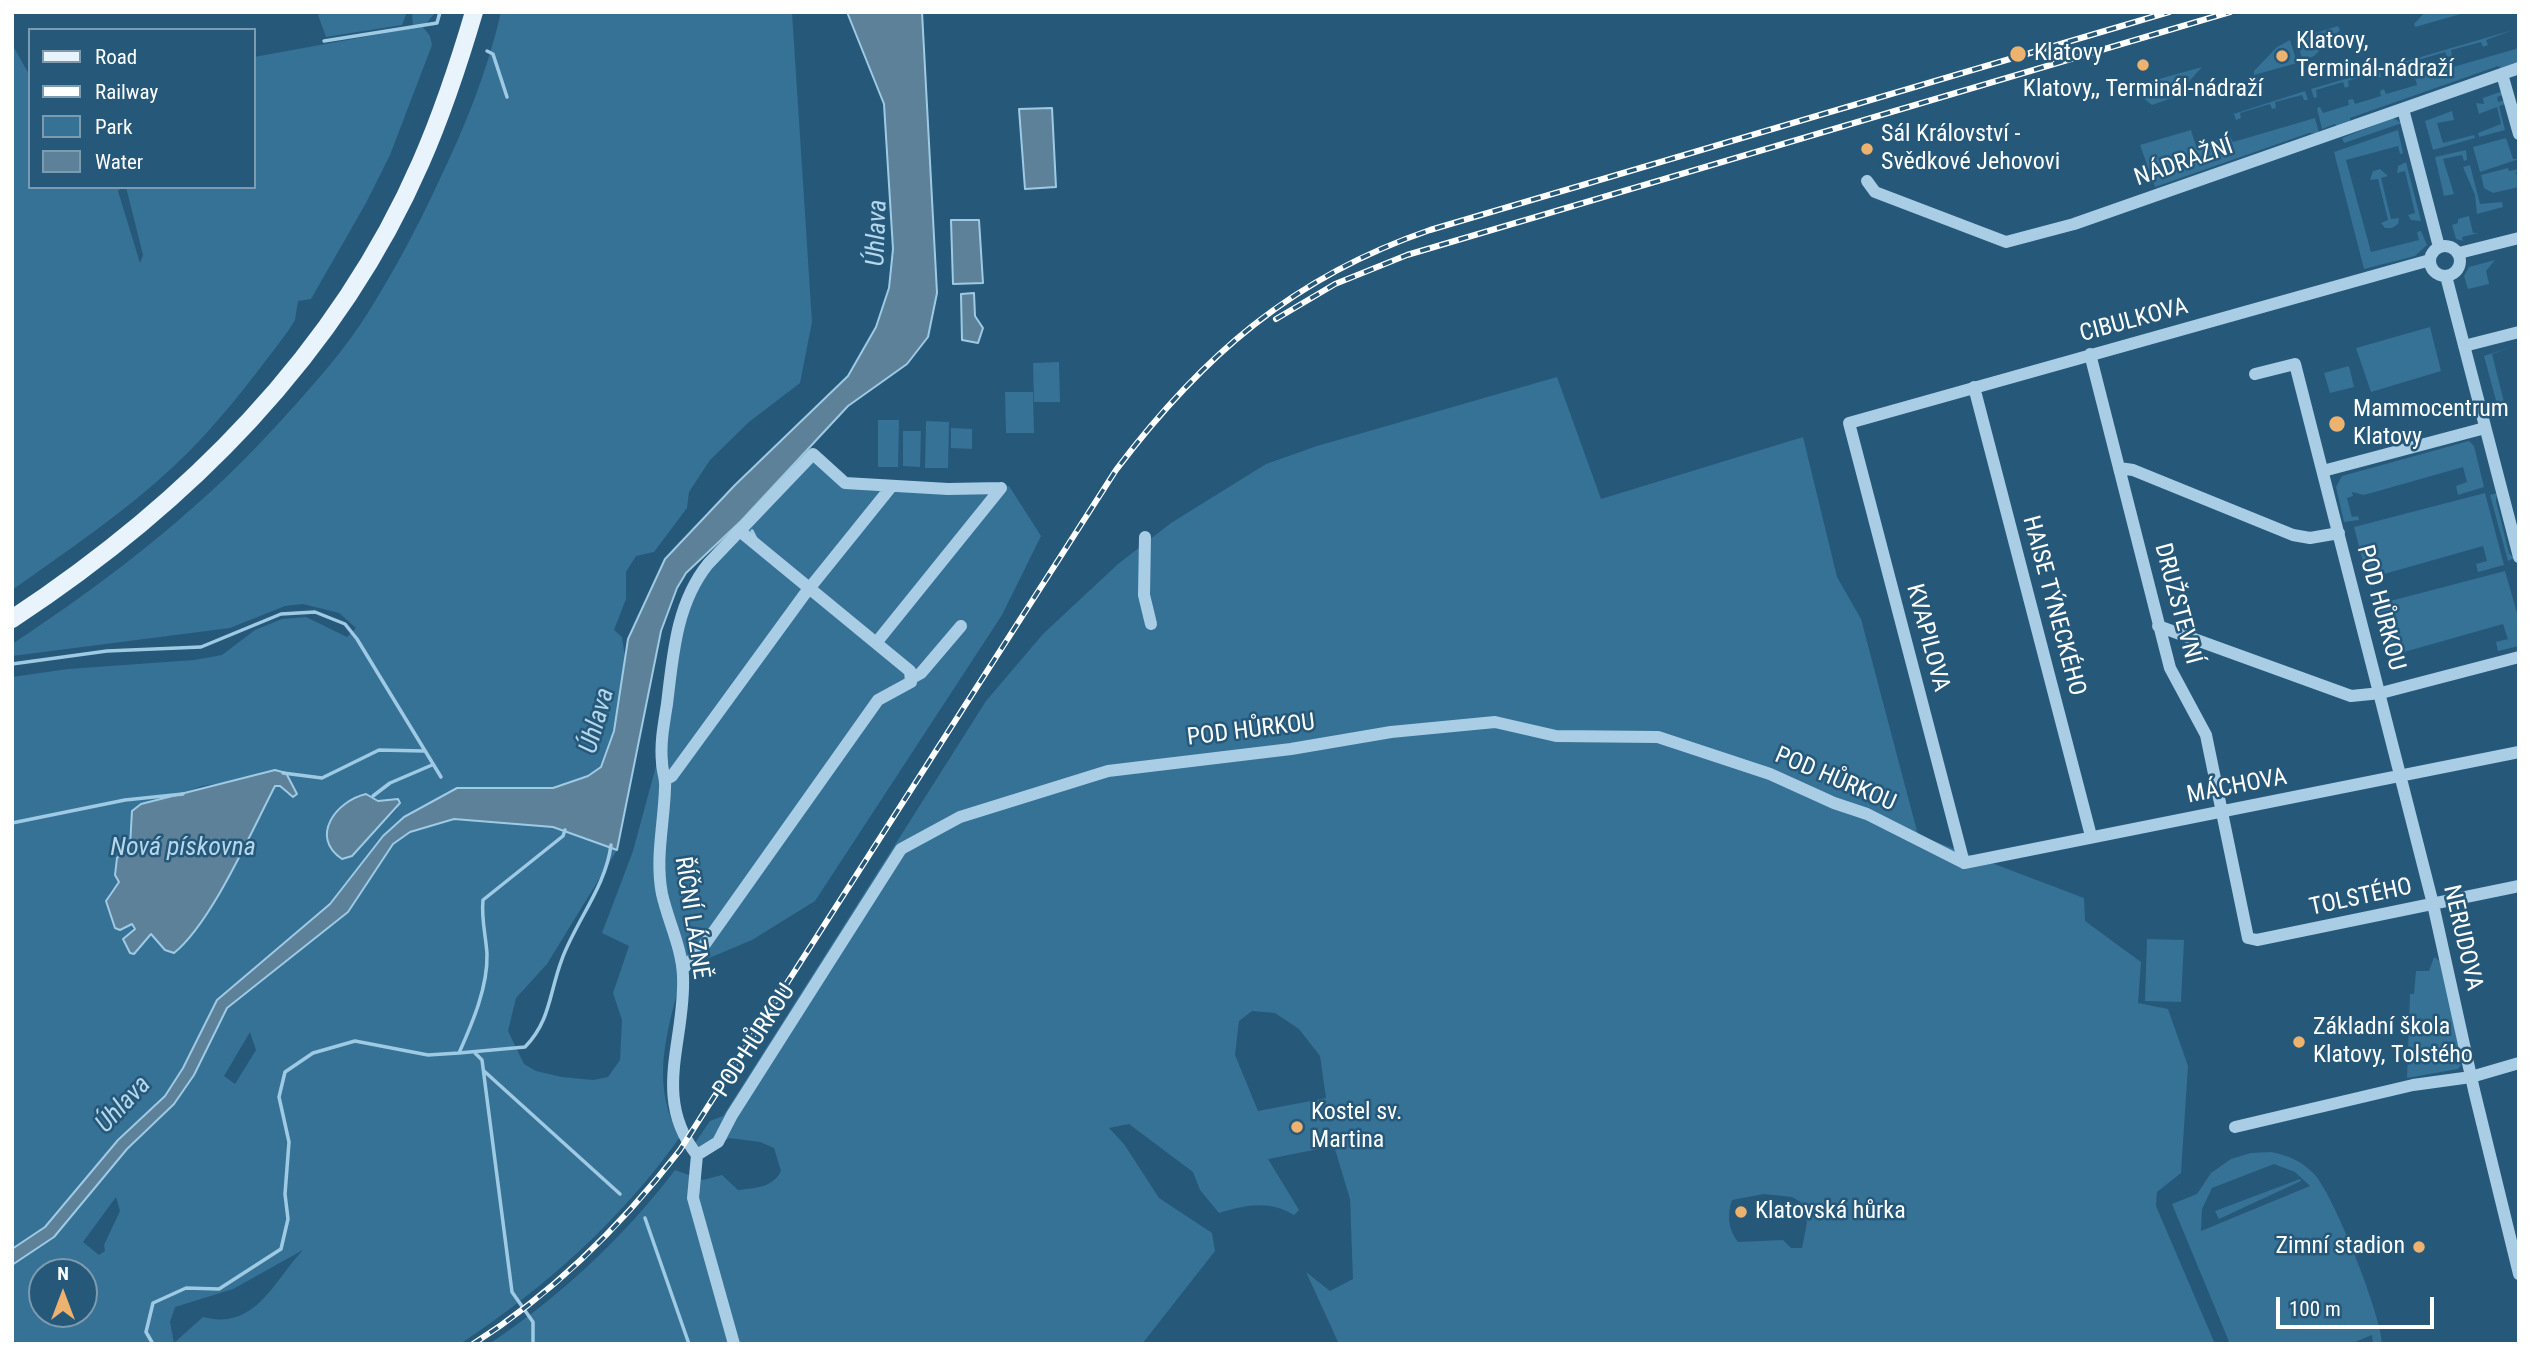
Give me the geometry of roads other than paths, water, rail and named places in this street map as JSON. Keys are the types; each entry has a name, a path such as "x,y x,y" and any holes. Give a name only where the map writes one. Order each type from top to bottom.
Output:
{"main road":[{"path":"12,619 129,536 205,469 249,424 323,332 376,248 421,164 474,12"}],"street":[{"name":"NÁDRAŽNÍ","path":"1867,181 1875,192 2006,242 2074,223 2519,68"},
{"path":"2502,74 2519,134"},
{"path":"2403,109 2439,247 2430,260 2436,273 2446,276 2458,270 2459,253 2450,246 2439,247"},
{"path":"2459,253 2519,238"},
{"name":"CIBULKOVA","path":"1849,423 2430,260"},
{"path":"2446,276 2519,557"},
{"path":"2465,346 2519,332"},
{"name":"DRUŽSTEVNÍ","path":"2090,354 2170,668 2206,735 2246,933 2252,940"},
{"name":"POD HŮRKOU","path":"2256,374 2295,364 2381,693"},
{"name":"HAISE TÝNECKÉHO","path":"1974,387 2091,836"},
{"name":"KVAPILOVA","path":"1849,423 1964,863"},
{"path":"2323,471 2485,428"},
{"name":"ŘÍČNÍ LÁZNĚ","path":"697,1155 679,1131 672,1072 683,986 682,969 662,893 658,852 665,780 662,744 674,647 687,598 695,581 708,564 813,454 845,483 891,487"},
{"name":"POD HŮRKOU","path":"2119,468 2133,470 2293,535 2310,538 2339,533"},
{"path":"665,780 672,776 810,590 891,487 1001,488 876,643"},
{"path":"741,532 910,671 912,678"},
{"path":"1145,537 1144,595 1151,624"},
{"path":"682,969 700,951 878,700 911,682 961,626"},
{"name":"POD HŮRKOU","path":"2158,626 2351,696 2381,693 2519,657"},
{"name":"NERUDOVA","path":"2381,693 2519,1274"},
{"name":"POD HŮRKOU","path":"697,1155 718,1142 732,1115 901,849 936,829 984,809 1068,782 1134,766 1291,749 1391,732 1495,722 1556,736 1658,737 1703,750 1867,814 1964,863"},
{"name":"MÁCHOVA","path":"1964,863 2519,752"},
{"name":"TOLSTÉHO","path":"2252,940 2519,886"},
{"path":"2235,1128 2401,1088 2471,1077 2519,1063"},
{"path":"697,1155 694,1198 734,1344"}],"water":[{"path":"847,12 922,12 937,293 928,337 907,364 848,406 741,521 686,573 677,588 661,631 617,850 553,827 454,819 410,832 393,844 348,912 227,1008 194,1075 174,1104 127,1149 54,1237 12,1265 12,1249 45,1227 118,1140 165,1096 183,1068 217,1000 330,904 383,836 404,817 457,788 553,788 588,776 601,767 614,731 628,639 665,559 735,485 848,376 876,327 889,288 893,249 884,104"},
{"path":"1052,108 1056,187 1025,189 1019,109"},
{"path":"951,220 979,220 983,283 953,284"},
{"path":"974,293 975,316 983,328 978,343 962,340 961,294"},
{"name":"Nová pískovna","path":"275,770 286,773 297,794 293,797 280,786 275,786 230,875 188,939 174,953 165,950 151,934 134,954 130,953 123,939 135,929 132,924 120,930 115,928 106,901 119,882 115,875 117,858 130,846 132,811 141,804"},
{"path":"366,794 378,801 398,799 400,803 352,856 342,859 332,850 328,841 330,821 345,804"}],"waterway":[{"path":"324,41 437,23 440,12"},
{"path":"487,51 493,54 507,97"},
{"path":"752,531 756,539"},
{"path":"12,664 107,651 201,647 281,614 315,612 345,624 357,639 441,777"},
{"path":"283,773 322,778 379,750 424,751"},
{"path":"373,796 390,783 432,765"},
{"path":"12,823 125,800 183,794"},
{"path":"153,1344 146,1332 153,1303 186,1288 219,1289 281,1249 288,1219 285,1194 289,1142 279,1097 285,1072 313,1053 355,1041 428,1055 459,1053 474,1018 487,967 483,900 563,836 565,830"},
{"path":"459,1053 525,1047 534,1037 545,1016 568,945 603,875 611,845"},
{"path":"475,1053 482,1060 512,1292 533,1322 533,1344"},
{"path":"484,1071 620,1194"},
{"path":"645,1218 689,1344"}],"railway":[{"path":"473,1344 532,1302 585,1256 634,1205 680,1150 1116,470 1182,391 1217,356 1254,325 1335,271 1430,230 2169,12"},
{"path":"1276,319 1335,284 1407,255 2230,12"}],"place":[{"name":"Klatovy","path":"2018,54"},
{"name":"Klatovy, Terminál-nádraží","path":"2282,56"},
{"name":"Klatovy,, Terminál-nádraží","path":"2143,65"},
{"name":"Sál Království - Svědkové Jehovovi","path":"1867,149"},
{"name":"Mammocentrum Klatovy","path":"2337,424"},
{"name":"Základní škola Klatovy, Tolstého","path":"2299,1042"},
{"name":"Kostel sv. Martina","path":"1297,1127"},
{"name":"Klatovská hůrka","path":"1741,1212"},
{"name":"Zimní stadion","path":"2419,1247"}],"water label":[{"name":"Úhlava","path":"878,233"},
{"name":"Úhlava","path":"598,721"},
{"name":"Úhlava","path":"124,1105"}]}
